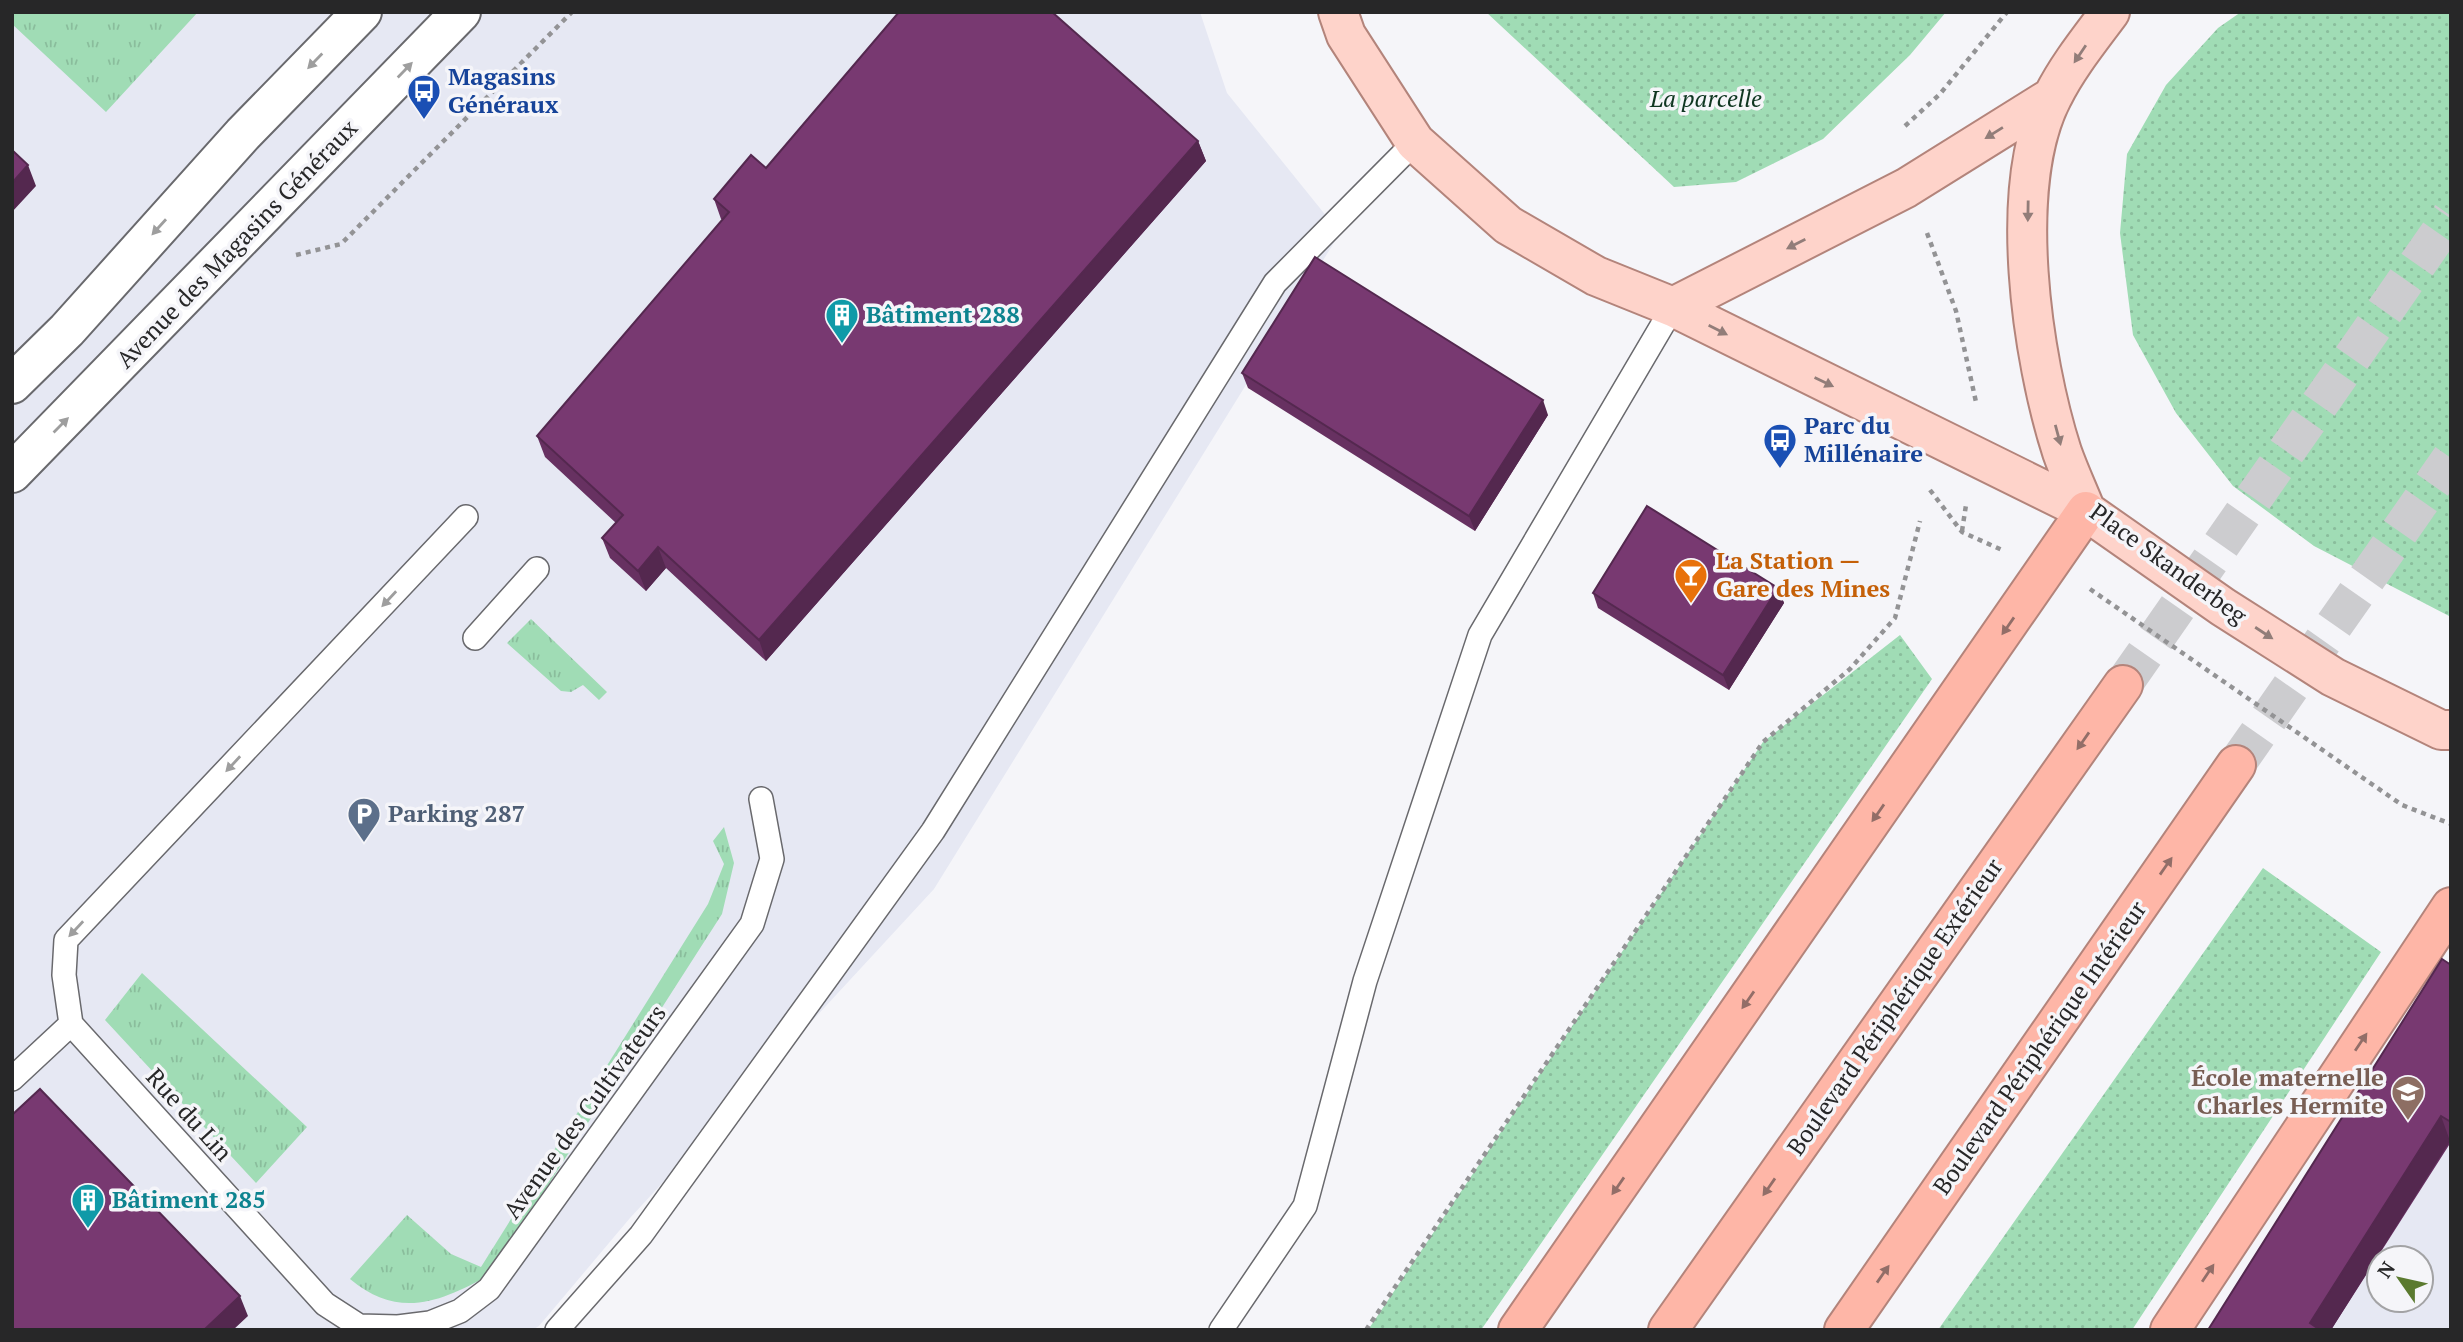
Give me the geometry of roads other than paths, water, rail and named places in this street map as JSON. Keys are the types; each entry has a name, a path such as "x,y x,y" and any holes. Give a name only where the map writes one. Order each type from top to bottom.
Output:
{"highway":[{"path":"1518,1330 2086,511"},
{"name":"Boulevard Périphérique Extérieur","path":"1668,1330 2123,685"},
{"name":"Boulevard Périphérique Intérieur","path":"1844,1330 2236,765"},
{"path":"2171,1330 2451,907"}],"main road":[{"name":"Place Skanderbeg","path":"2110,12 2052,97 2029,172 2027,268 2048,394 2062,452 2086,511 2223,607 2333,677 2447,737"},
{"path":"1342,24 1415,142 1508,225 1595,276 1673,307 2086,511"},
{"path":"1673,307 1906,188 2052,97"}],"street":[{"path":"12,384 66,330 243,134 362,12"},
{"name":"Avenue des Magasins Généraux","path":"12,473 461,12"}],"lane":[{"path":"557,1330 641,1235 933,831 1275,283 1415,142"},
{"path":"1221,1330 1305,1206 1365,981 1480,635 1673,307"},
{"path":"12,1079 71,1024 64,975 66,940 466,517"},
{"path":"475,638 537,569"},
{"name":"Avenue des Cultivateurs","path":"325,1304 359,1326 398,1327 430,1323 460,1311 489,1289 752,924 772,859 761,799"},
{"name":"Rue du Lin","path":"71,1024 325,1304"}],"tunnel":[{"path":"2123,685 2451,216"},
{"path":"2236,765 2451,458"}],"place":[{"name":"Magasins Généraux","path":"424,121"},
{"name":"Bâtiment 288","path":"842,345"},
{"name":"Parc du Millénaire","path":"1780,470"},
{"name":"La Station — Gare des Mines","path":"1691,605"},
{"name":"Parking 287","path":"364,844"},
{"name":"École maternelle Charles Hermite","path":"2408,1122"},
{"name":"Bâtiment 285","path":"88,1230"}],"park label":[{"name":"La parcelle","path":"1706,99"}]}
